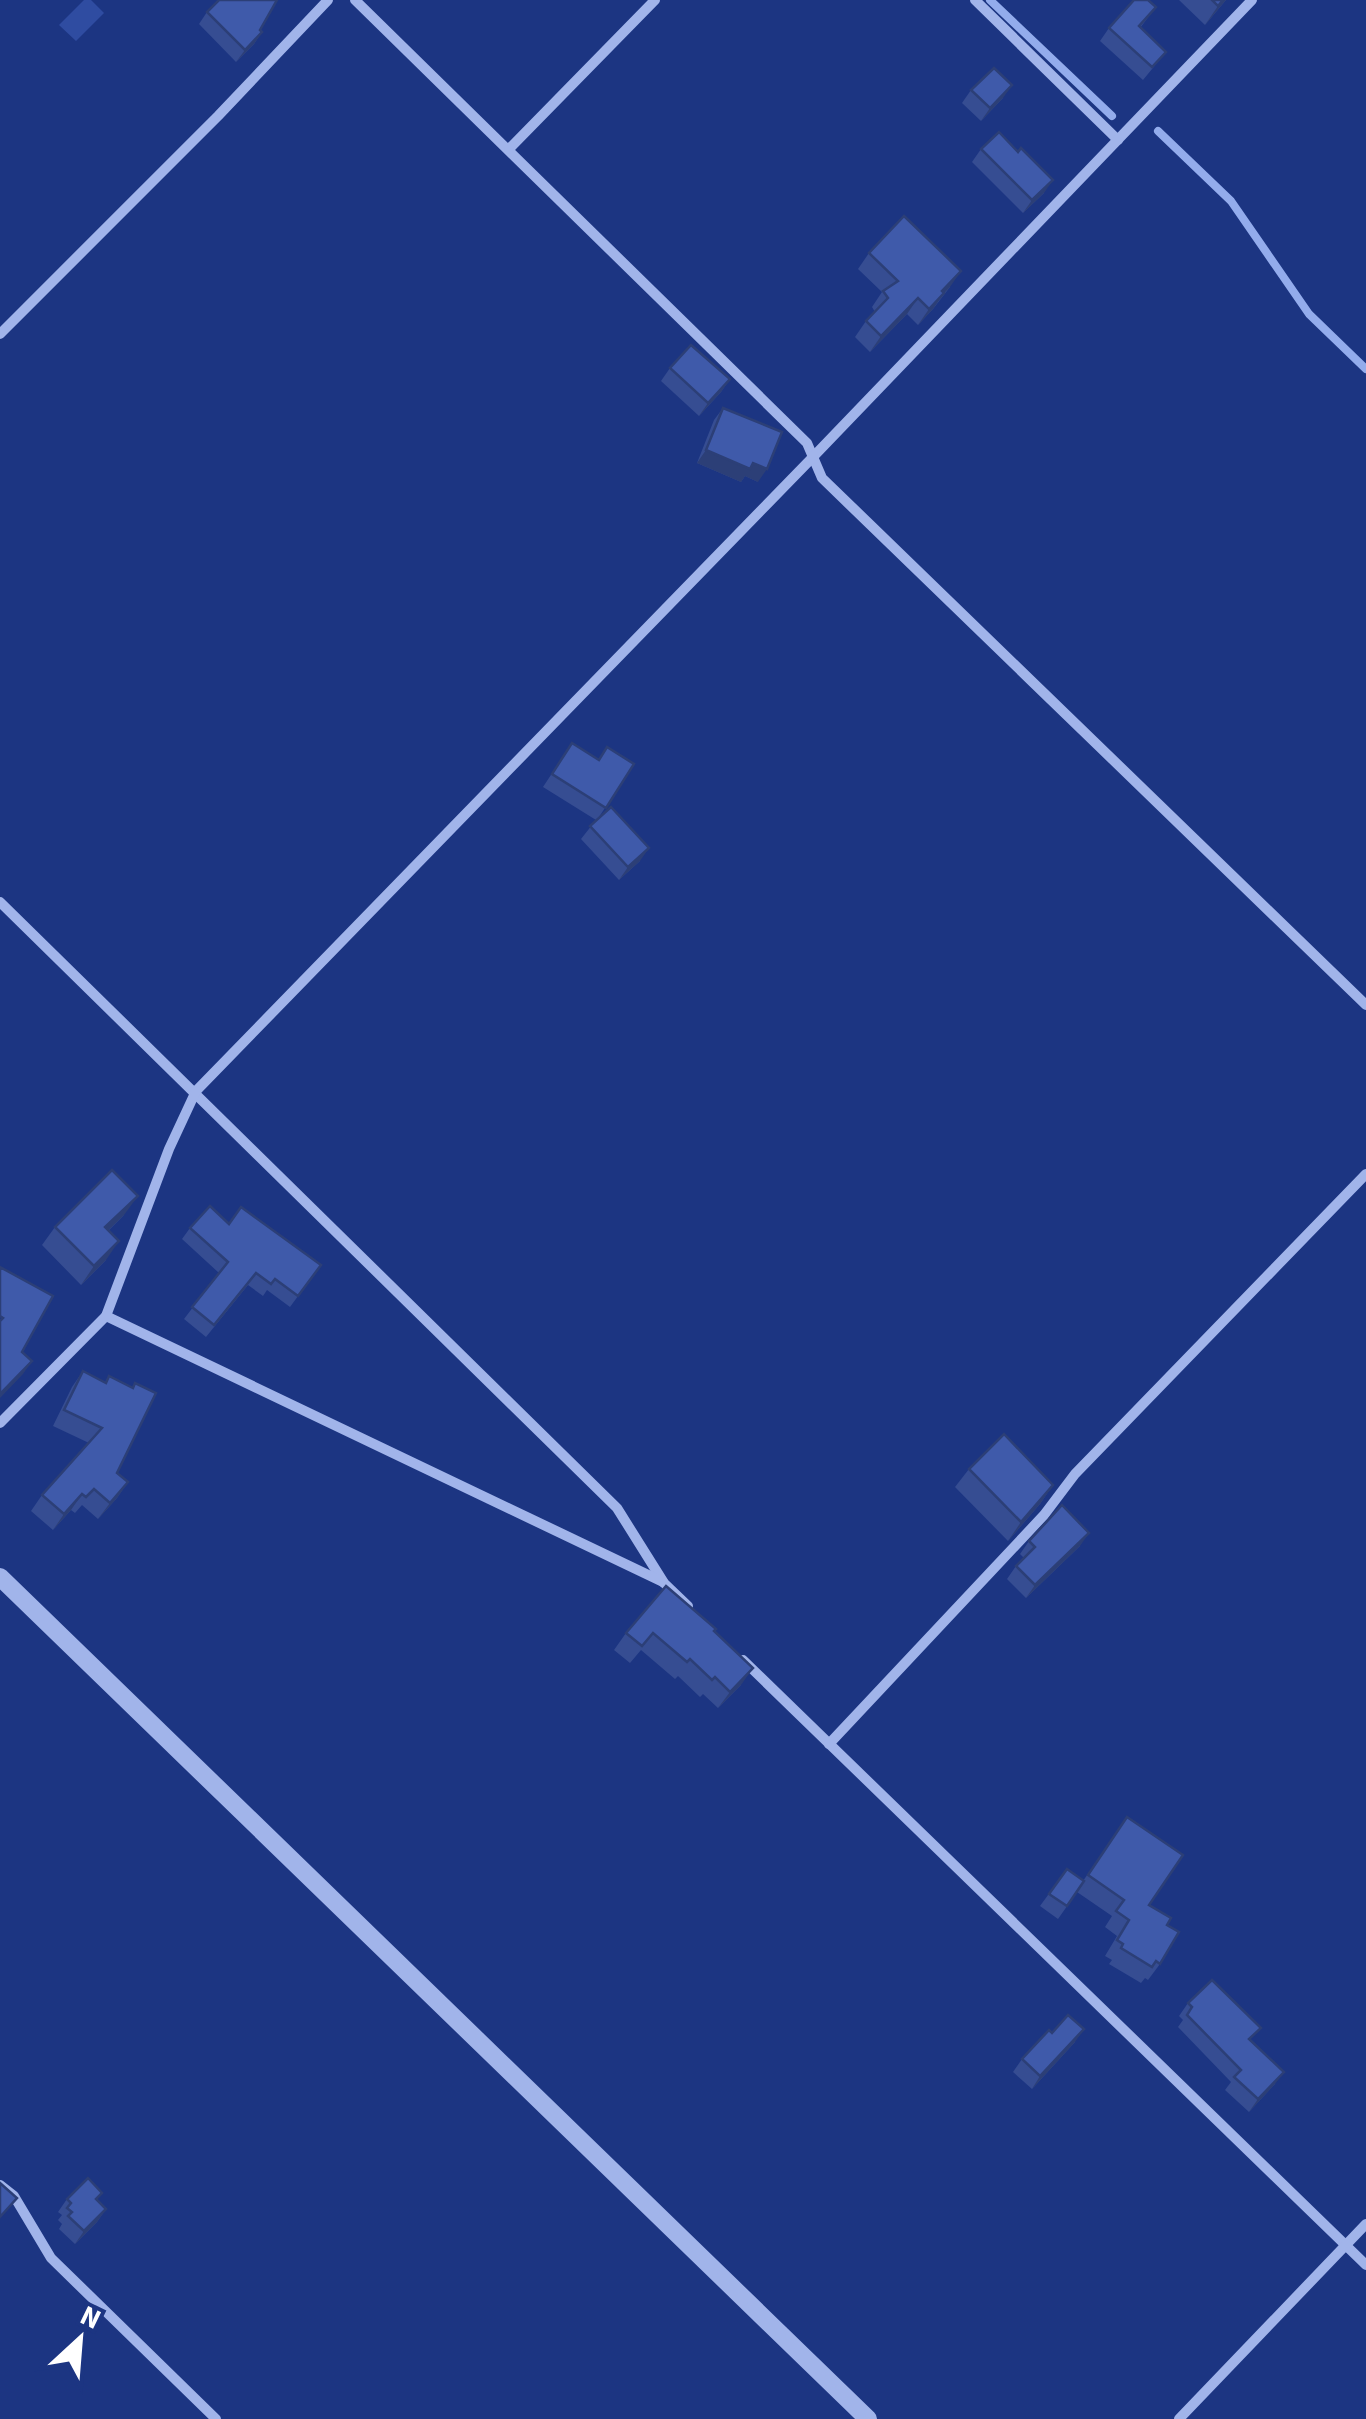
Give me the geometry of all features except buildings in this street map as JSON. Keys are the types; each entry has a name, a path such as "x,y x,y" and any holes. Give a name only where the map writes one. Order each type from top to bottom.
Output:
{"street":[{"path":"0,334 328,0"},
{"path":"355,0 806,444 822,478 1366,1005"},
{"path":"510,149 655,0"},
{"path":"975,0 1118,140"},
{"path":"0,1424 106,1316 169,1150 196,1091 1252,0"},
{"path":"0,902 617,1508 664,1583 692,1610"},
{"path":"829,1744 1044,1514 1075,1474 1366,1174"},
{"path":"106,1316 664,1583"},
{"path":"0,1576 868,2419"},
{"path":"733,1650 1366,2265"},
{"path":"0,2185 14,2196 51,2258 216,2419"},
{"path":"1180,2419 1366,2224"}],"shaded area":[{"path":"84,0 91,0 104,13 76,41 59,25"}],"waterway":[{"path":"990,0 1112,116"},
{"path":"1158,131 1231,201 1309,314 1366,369"}]}
